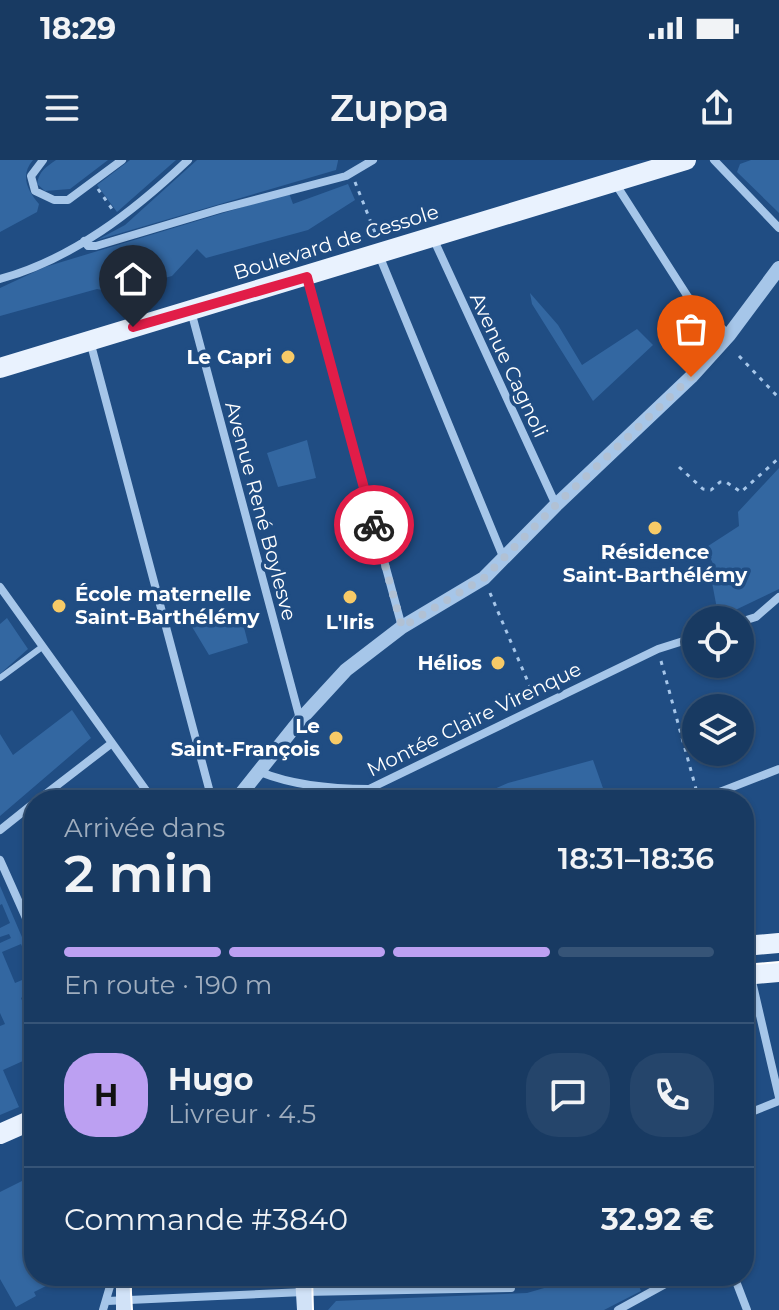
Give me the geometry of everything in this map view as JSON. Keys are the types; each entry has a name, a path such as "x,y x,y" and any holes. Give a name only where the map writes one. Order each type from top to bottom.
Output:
{"main road":[{"name":"Boulevard de Cessole","path":"0,368 433,238 614,181 654,164 686,160"},
{"path":"754,945 779,943"},
{"path":"754,974 779,972"},
{"path":"0,1134 24,1123"},
{"path":"304,1286 305,1310"}],"street":[{"path":"43,160 31,176 35,191 54,200 68,200 122,160"},
{"path":"0,279 25,271 119,220 188,160"},
{"path":"84,241 88,246 96,246 349,174 373,160"},
{"path":"714,160 779,228"},
{"path":"614,181 688,297 729,335"},
{"name":"Avenue Cagnoli","path":"433,238 556,505"},
{"path":"381,254 504,559"},
{"path":"245,790 300,720 346,670 402,627 484,578 691,377 729,335 779,268"},
{"path":"307,277 402,627"},
{"name":"Avenue René Boylesve","path":"191,310 300,720"},
{"path":"90,340 209,790"},
{"path":"0,587 146,790"},
{"path":"754,618 779,597"},
{"path":"0,607 8,600"},
{"name":"Montée Claire Virenque","path":"260,772 294,782 337,789 369,789 658,649 682,641"},
{"path":"54,790 112,743"},
{"path":"725,790 779,769"},
{"path":"0,830 24,813"},
{"path":"0,860 24,914"},
{"path":"754,1001 779,1099 754,1110"},
{"path":"105,1305 287,1286"},
{"path":"408,1286 510,1286"},
{"path":"618,1310 662,1286"},
{"path":"738,1286 747,1310"}],"lane":[{"path":"0,678 42,647"}],"path":[{"path":"349,174 381,254"},
{"path":"93,183 119,220"},
{"path":"739,356 779,398"},
{"path":"679,467 703,489 711,490 720,482 726,482 741,492 779,458"},
{"path":"484,578 539,706"},
{"path":"658,649 696,786"}],"shaded area":[{"path":"0,160 33,160 26,177 31,193 39,204 37,212 0,232"},
{"path":"56,160 108,160 70,189 45,191 37,184 39,176"},
{"path":"130,160 176,160 117,212 97,185"},
{"path":"197,160 338,161 336,170 97,240 125,225"},
{"path":"751,160 779,160 779,213 737,172 740,164"},
{"path":"348,184 355,200 308,230 206,258 197,249 172,276 112,292 97,289 0,316 0,288 45,267 289,193 293,204"},
{"path":"530,293 558,325 582,365 637,329 653,345 593,401 532,304"},
{"path":"307,440 316,478 278,487 267,453"},
{"path":"779,468 779,589 744,606 716,606 711,577 718,573 705,548 739,526 738,512"},
{"path":"240,612 248,643 209,655 191,625"},
{"path":"7,618 28,649 0,674 0,624"},
{"path":"72,710 91,738 30,790 24,790 24,795 0,816 0,734 13,755"},
{"path":"593,760 604,790 492,790"},
{"path":"0,886 24,942 24,951 21,944 2,952 15,983 24,979 24,996 21,998 24,1005 24,1061 3,1070 19,1107 0,1115 0,1026 5,1024 0,1013 0,943 11,938 9,934 0,937 0,928 10,923 2,904"},
{"path":"24,1180 24,1286 46,1286 34,1292 36,1296 16,1307 0,1279 0,1192"},
{"path":"551,1286 639,1286 641,1291 604,1310 328,1310 336,1301 527,1293"}],"tram line":[{"path":"754,964 779,962"},
{"path":"131,1286 132,1310"},
{"path":"312,1286 313,1310"}],"way so far":[{"path":"374,525 402,627 484,578 691,377"}],"place":[{"name":"Le Capri","path":"288,357"},
{"name":"Résidence Saint-Barthélémy","path":"655,528"},
{"name":"L'Iris","path":"350,597"},
{"name":"École maternelle Saint-Barthélémy","path":"59,606"},
{"name":"Hélios","path":"498,663"},
{"name":"Le Saint-François","path":"336,738"}],"route":[{"path":"133,327 307,277 374,525"}]}
